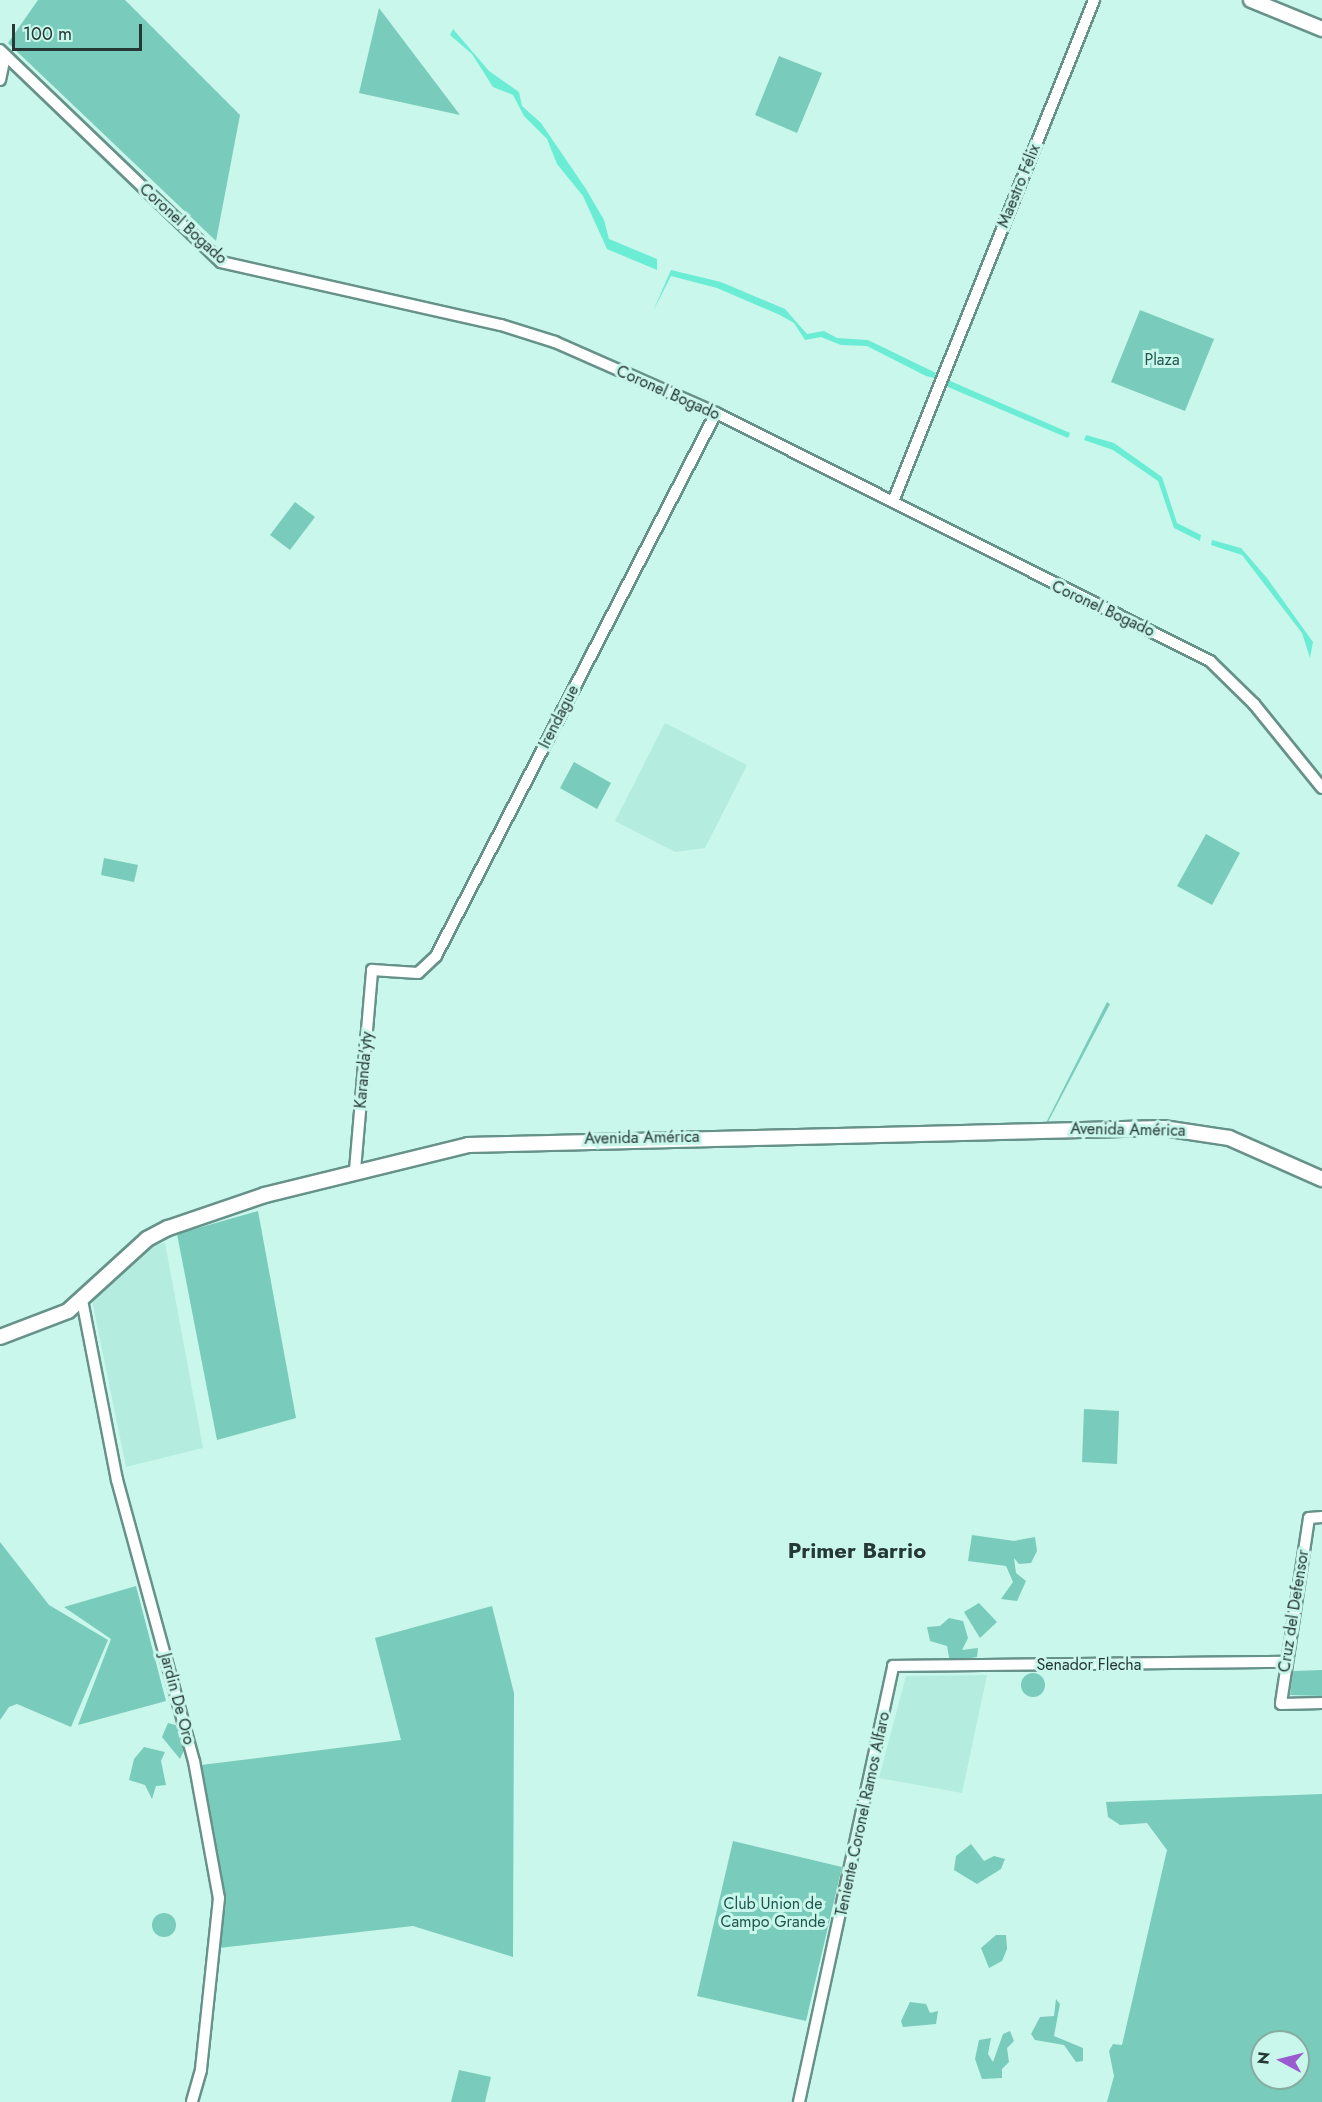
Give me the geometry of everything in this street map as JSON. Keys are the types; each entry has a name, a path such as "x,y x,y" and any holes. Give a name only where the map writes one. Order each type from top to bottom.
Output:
{"main road":[{"path":"1251,0 1322,29"},
{"name":"Avenida América","path":"0,1336 59,1315 82,1300 147,1239 168,1228 355,1170 457,1147 531,1140 1163,1128 1229,1138 1322,1179"}],"street":[{"name":"Maestro Félix","path":"894,499 1094,0"},
{"path":"0,80 3,53"},
{"name":"Coronel Bogado","path":"3,53 220,262 481,319 555,342 716,413 894,499 1024,572 1210,661 1254,704 1322,788"},
{"name":"Irendague","path":"372,970 418,973 436,956 716,413"},
{"name":"Karanda'yty","path":"355,1170 372,970"},
{"name":"Jardin De Oro","path":"82,1300 117,1480 194,1761 219,1898 201,2070 192,2102"},
{"name":"Cruz del Defensor","path":"1322,1517 1308,1518 1285,1662 1281,1704 1322,1703"},
{"name":"Senador Flecha","path":"893,1666 1285,1662"},
{"name":"Teniente Coronel Ramos Alfaro","path":"799,2102 893,1666"}],"shaded area":[{"path":"453,29 489,71 519,92 522,106 541,123 586,189 604,220 609,239 657,259 657,270 607,249 583,196 557,164 547,139 524,116 513,95 493,87 472,54 450,35"},
{"path":"671,270 721,282 785,309 807,334 824,331 837,338 868,340 936,373 934,378 926,376 867,346 841,345 821,337 805,340 794,323 780,315 717,288 671,276 653,311"},
{"path":"948,380 1070,433 1068,438 948,387"},
{"path":"1086,435 1114,443 1162,477 1177,523 1201,535 1200,541 1174,528 1158,481 1113,450 1084,440"},
{"path":"1212,540 1241,548 1267,578 1313,642 1310,658 1302,633 1242,555 1211,545"},
{"path":"665,723 747,765 705,848 675,852 615,821"},
{"path":"165,1243 203,1448 126,1467 92,1300 151,1246"},
{"path":"987,1675 962,1793 879,1778 906,1676"}],"green space":[{"path":"38,0 125,0 240,115 216,241 8,43"},
{"path":"379,8 460,115 359,93"},
{"path":"779,56 822,73 797,133 755,115"},
{"name":"Plaza","path":"1140,310 1214,339 1185,411 1111,382"},
{"path":"295,502 315,517 290,550 270,535"},
{"path":"574,762 611,783 597,809 560,788"},
{"path":"1206,834 1240,853 1212,905 1177,886"},
{"path":"104,858 138,865 134,882 101,875"},
{"path":"1107,1002 1110,1004 1048,1122 1047,1121"},
{"path":"258,1211 296,1418 217,1440 177,1234"},
{"path":"1084,1409 1119,1411 1117,1464 1082,1462"},
{"path":"972,1535 1014,1541 1035,1537 1037,1551 1031,1563 1019,1564 1014,1558 1016,1573 1026,1581 1017,1601 1001,1599 1013,1582 1006,1566 968,1561"},
{"path":"0,1542 49,1605 108,1640 71,1727 17,1704 9,1707 0,1720"},
{"path":"136,1586 166,1701 78,1725 111,1639 64,1607"},
{"path":"979,1603 997,1622 980,1638 964,1612"},
{"path":"492,1606 514,1693 513,1957 413,1926 219,1948 226,1903 201,1765 401,1740 375,1638"},
{"path":"949,1618 963,1621 968,1638 962,1650 978,1648 977,1657 950,1662 947,1646 930,1641 927,1627 940,1626"},
{"path":"1322,1670 1322,1696 1290,1695 1293,1671"},
{"path":"1028,1673 1038,1673 1045,1680 1045,1690 1038,1697 1028,1697 1021,1690 1021,1680"},
{"path":"168,1723 179,1726 184,1750 180,1759 162,1737"},
{"path":"144,1747 165,1752 161,1761 166,1785 156,1786 152,1799 145,1785 129,1780 134,1759"},
{"path":"1322,1794 1322,2102 1107,2102 1114,2076 1109,2051 1113,2044 1122,2045 1167,1850 1147,1823 1120,1825 1108,1817 1106,1802"},
{"name":"Club Union de Campo Grande","path":"733,1841 842,1867 806,2021 697,1996"},
{"path":"971,1844 984,1861 994,1856 1005,1859 1001,1869 977,1884 954,1870 956,1856"},
{"path":"164,1913 173,1916 176,1925 173,1934 164,1937 155,1934 152,1925 155,1916"},
{"path":"996,1935 1006,1935 1007,1949 1002,1961 989,1968 981,1948"},
{"path":"1056,1999 1060,2004 1054,2036 1083,2048 1083,2061 1076,2062 1064,2045 1035,2040 1031,2034 1040,2017 1054,2016"},
{"path":"910,2002 926,2004 930,2013 938,2011 936,2024 903,2027 901,2021"},
{"path":"1010,2031 1014,2041 1007,2048 1009,2062 1002,2069 1002,2078 982,2079 975,2059 979,2040 991,2038 988,2054 993,2062 1003,2034"},
{"path":"459,2070 491,2077 485,2102 451,2102"}],"district":[{"name":"Primer Barrio","path":"857,1551"}]}
